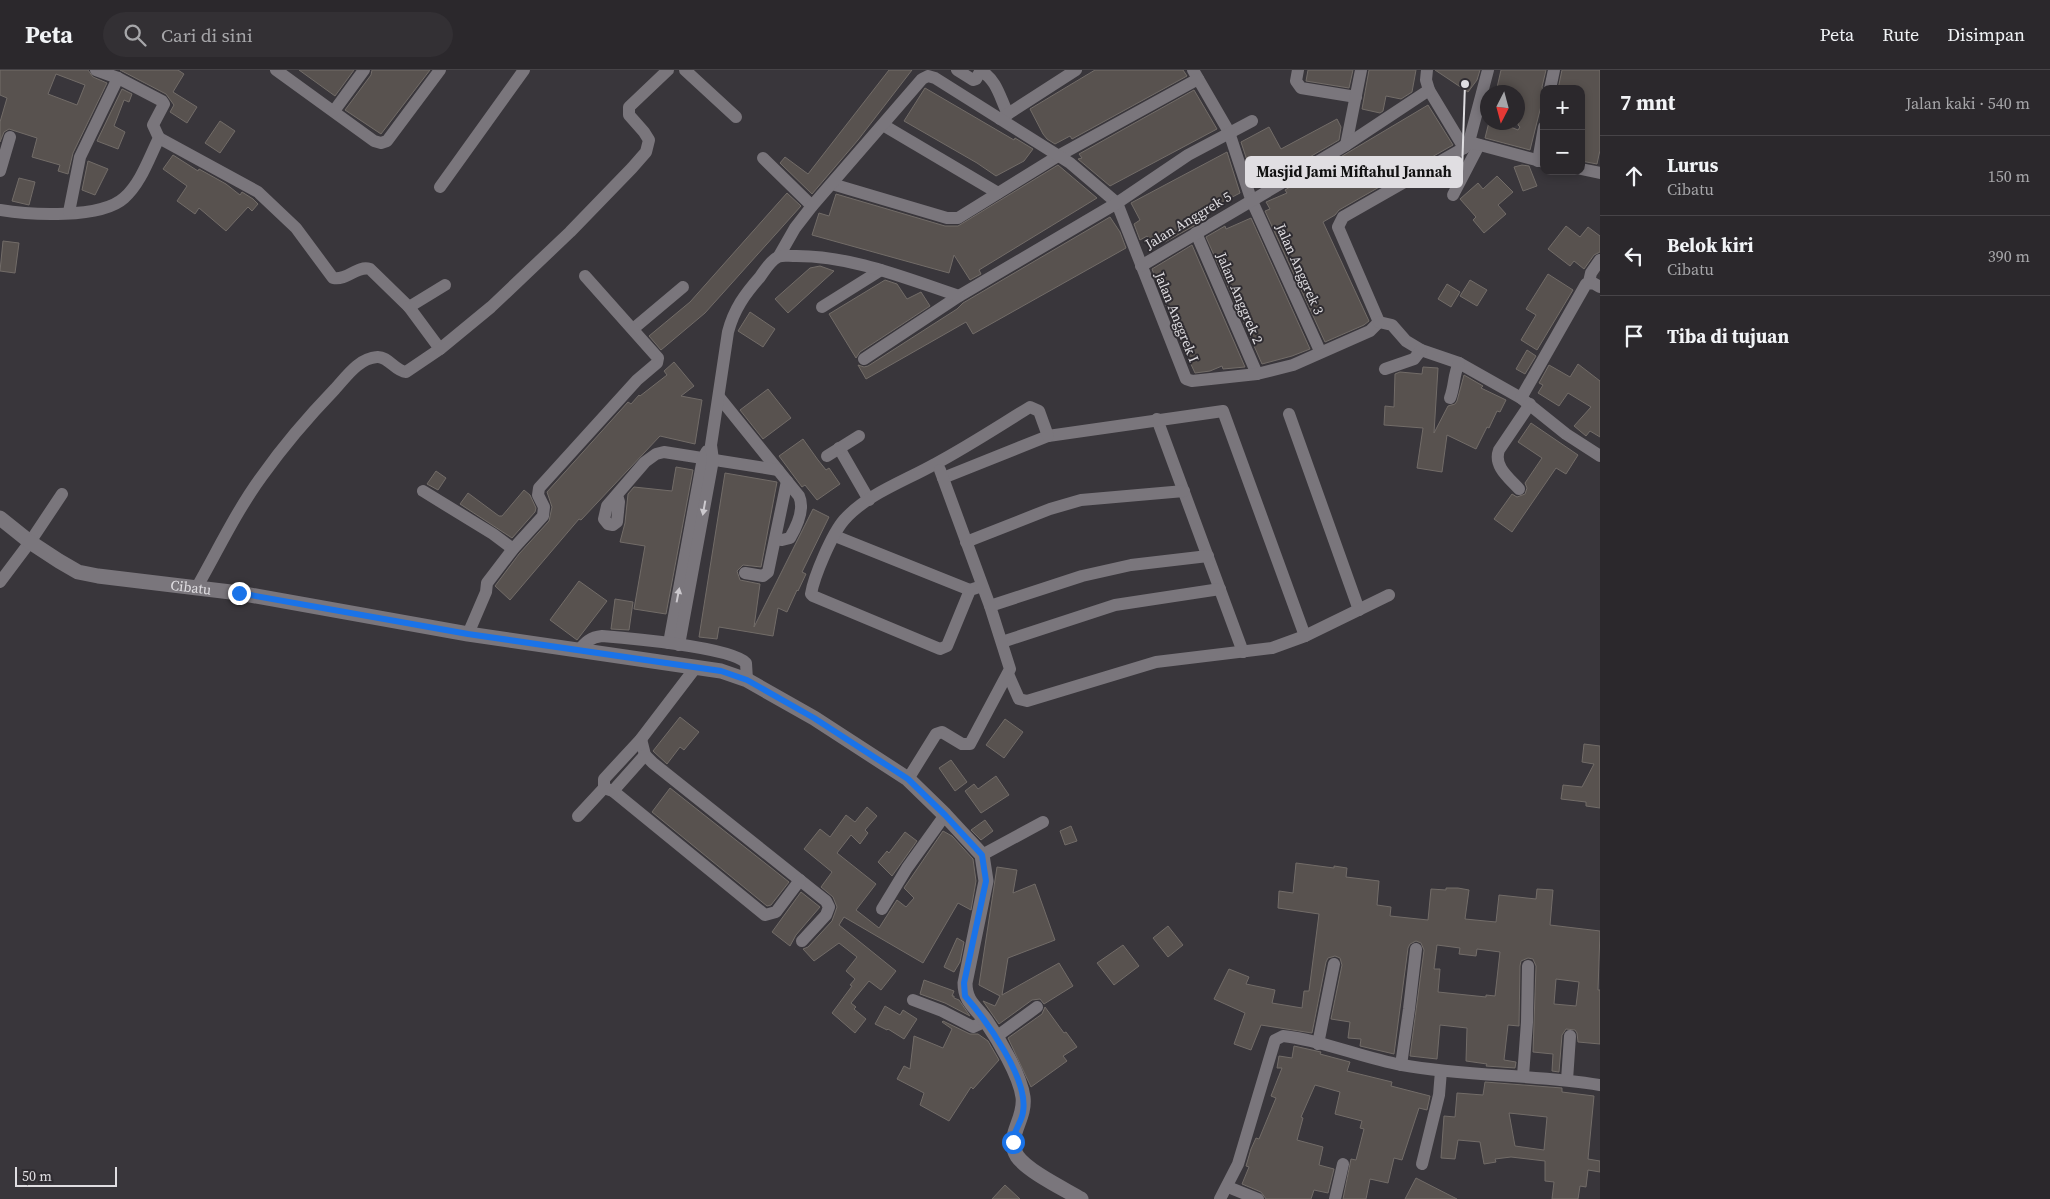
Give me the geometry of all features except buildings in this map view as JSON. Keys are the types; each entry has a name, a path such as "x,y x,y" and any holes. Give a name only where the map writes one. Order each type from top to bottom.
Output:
{"street":[{"path":"96,70 118,78 162,101 163,107 152,125 159,138 258,192 296,228 333,278 341,279 363,268 368,268 409,307 440,349"},
{"path":"334,111 364,70"},
{"path":"283,72 374,141 381,143 386,141 440,70"},
{"path":"440,187 524,70"},
{"path":"196,587 261,476 313,413 352,371 365,361 381,357 400,372 406,372 440,349 491,307 570,232 646,152 649,140 629,115 629,107 668,70"},
{"path":"685,70 736,117"},
{"path":"957,70 973,80 976,79 981,70 990,76 996,84 1004,117"},
{"path":"1004,117 1076,70"},
{"path":"1298,70 1296,81 1301,88 1356,97"},
{"path":"1346,145 1361,70"},
{"path":"1427,70 1426,80 1429,90 1470,145 1540,162"},
{"path":"1453,195 1470,145 1488,70"},
{"path":"1551,85 1554,70"},
{"path":"832,184 947,218 958,218 1196,74"},
{"name":"Jalan Anggrek 3","path":"1196,74 1229,132 1251,199 1320,351"},
{"path":"674,644 711,445 732,316 748,291 779,256 795,228 812,206 922,79 928,76 935,78 1004,117 1070,163 1117,203"},
{"path":"69,212 83,150 118,78"},
{"name":"Jalan Anggrek 5","path":"1141,266 1251,199 1346,145 1429,90"},
{"path":"864,359 958,296 1117,203 1188,155 1252,121"},
{"path":"882,125 998,193"},
{"path":"0,172 10,137"},
{"path":"0,210 27,214 96,210 114,205 124,198 137,182 159,138"},
{"path":"1379,322 1338,227 1339,222 1343,217 1470,145"},
{"path":"763,158 812,206"},
{"path":"1585,169 1599,170"},
{"name":"Jalan Anggrek I","path":"1117,203 1186,379 1198,381 1257,374"},
{"name":"Jalan Anggrek 2","path":"1196,233 1257,374"},
{"path":"779,256 829,258 881,270 958,296"},
{"path":"1519,490 1498,464 1499,450 1586,284 1594,285 1591,273 1600,260"},
{"path":"822,307 881,270"},
{"path":"468,634 486,592 487,583 543,516 544,507 538,495 539,488 573,448 637,380 657,363 657,354 584,276"},
{"path":"409,307 445,285"},
{"path":"633,329 683,287"},
{"path":"1379,322 1392,325 1406,341 1421,350 1459,363 1526,401 1566,434 1600,456"},
{"path":"1257,374 1293,364 1320,351 1370,332 1379,322"},
{"path":"1385,369 1414,359 1421,350"},
{"path":"1450,398 1454,387 1454,375 1459,363"},
{"path":"719,397 799,496 802,507 790,538 782,540 776,538"},
{"path":"976,588 947,646 940,649 813,596 812,590 829,546 842,522 855,509 937,463 1030,407 1038,411 1048,436"},
{"path":"943,478 1048,436 1223,411 1305,636"},
{"path":"1289,414 1359,610"},
{"path":"1157,419 1243,652"},
{"path":"827,456 859,436"},
{"path":"839,448 869,500"},
{"path":"617,495 645,462 656,454 664,452 778,470"},
{"path":"908,779 936,734 942,732 962,744 970,744 1008,674 1009,665 990,606 976,588 966,542 937,463"},
{"path":"745,573 766,575 776,538 787,481"},
{"path":"423,491 493,534 513,550"},
{"path":"966,542 1050,509 1081,500 1184,491"},
{"path":"0,582 62,494"},
{"name":"Cibatu","path":"0,518 30,542 78,572 239,593 468,634 721,671 747,680 814,718 908,779 982,855"},
{"path":"835,536 976,588"},
{"path":"990,606 1082,576 1131,565 1208,556"},
{"path":"1002,642 1115,605 1220,588"},
{"path":"1008,674 1019,699 1027,701 1156,662 1272,648 1305,636 1389,595"},
{"path":"578,651 594,637 602,636 674,644 736,655 746,663 747,680"},
{"path":"696,667 641,739 604,779 609,790 765,915 776,912 800,880"},
{"path":"641,739 644,755 826,901 829,907 826,915 802,941"},
{"path":"578,816 609,790 644,755"},
{"path":"882,910 907,868 945,815"},
{"path":"1044,822 982,855 986,881 964,983 965,996 986,1021 1010,1061 1023,1096 1023,1113 1013,1136 1013,1148 1019,1158 1038,1173 1081,1199"},
{"path":"1400,1065 1416,949"},
{"path":"1318,1044 1334,964"},
{"path":"1523,1076 1527,1022 1528,966"},
{"path":"913,1000 942,1011 973,1027 986,1021"},
{"path":"996,1037 1037,1007"},
{"path":"1220,1199 1238,1164 1275,1040 1282,1036 1400,1065 1441,1071 1523,1076 1600,1085"},
{"path":"1567,1080 1570,1036"},
{"path":"1422,1164 1438,1095 1441,1071"},
{"path":"1335,1199 1343,1164"},
{"path":"1228,1186 1258,1199"}],"place":[{"name":"Masjid Jami Miftahul Jannah","path":"1465,84"}],"route":[{"path":"239,593 468,634 721,671 747,680 814,718 908,779 982,855 986,881 964,983 965,996 986,1021 1010,1061 1023,1096 1023,1113 1013,1136 1013,1142"}]}
